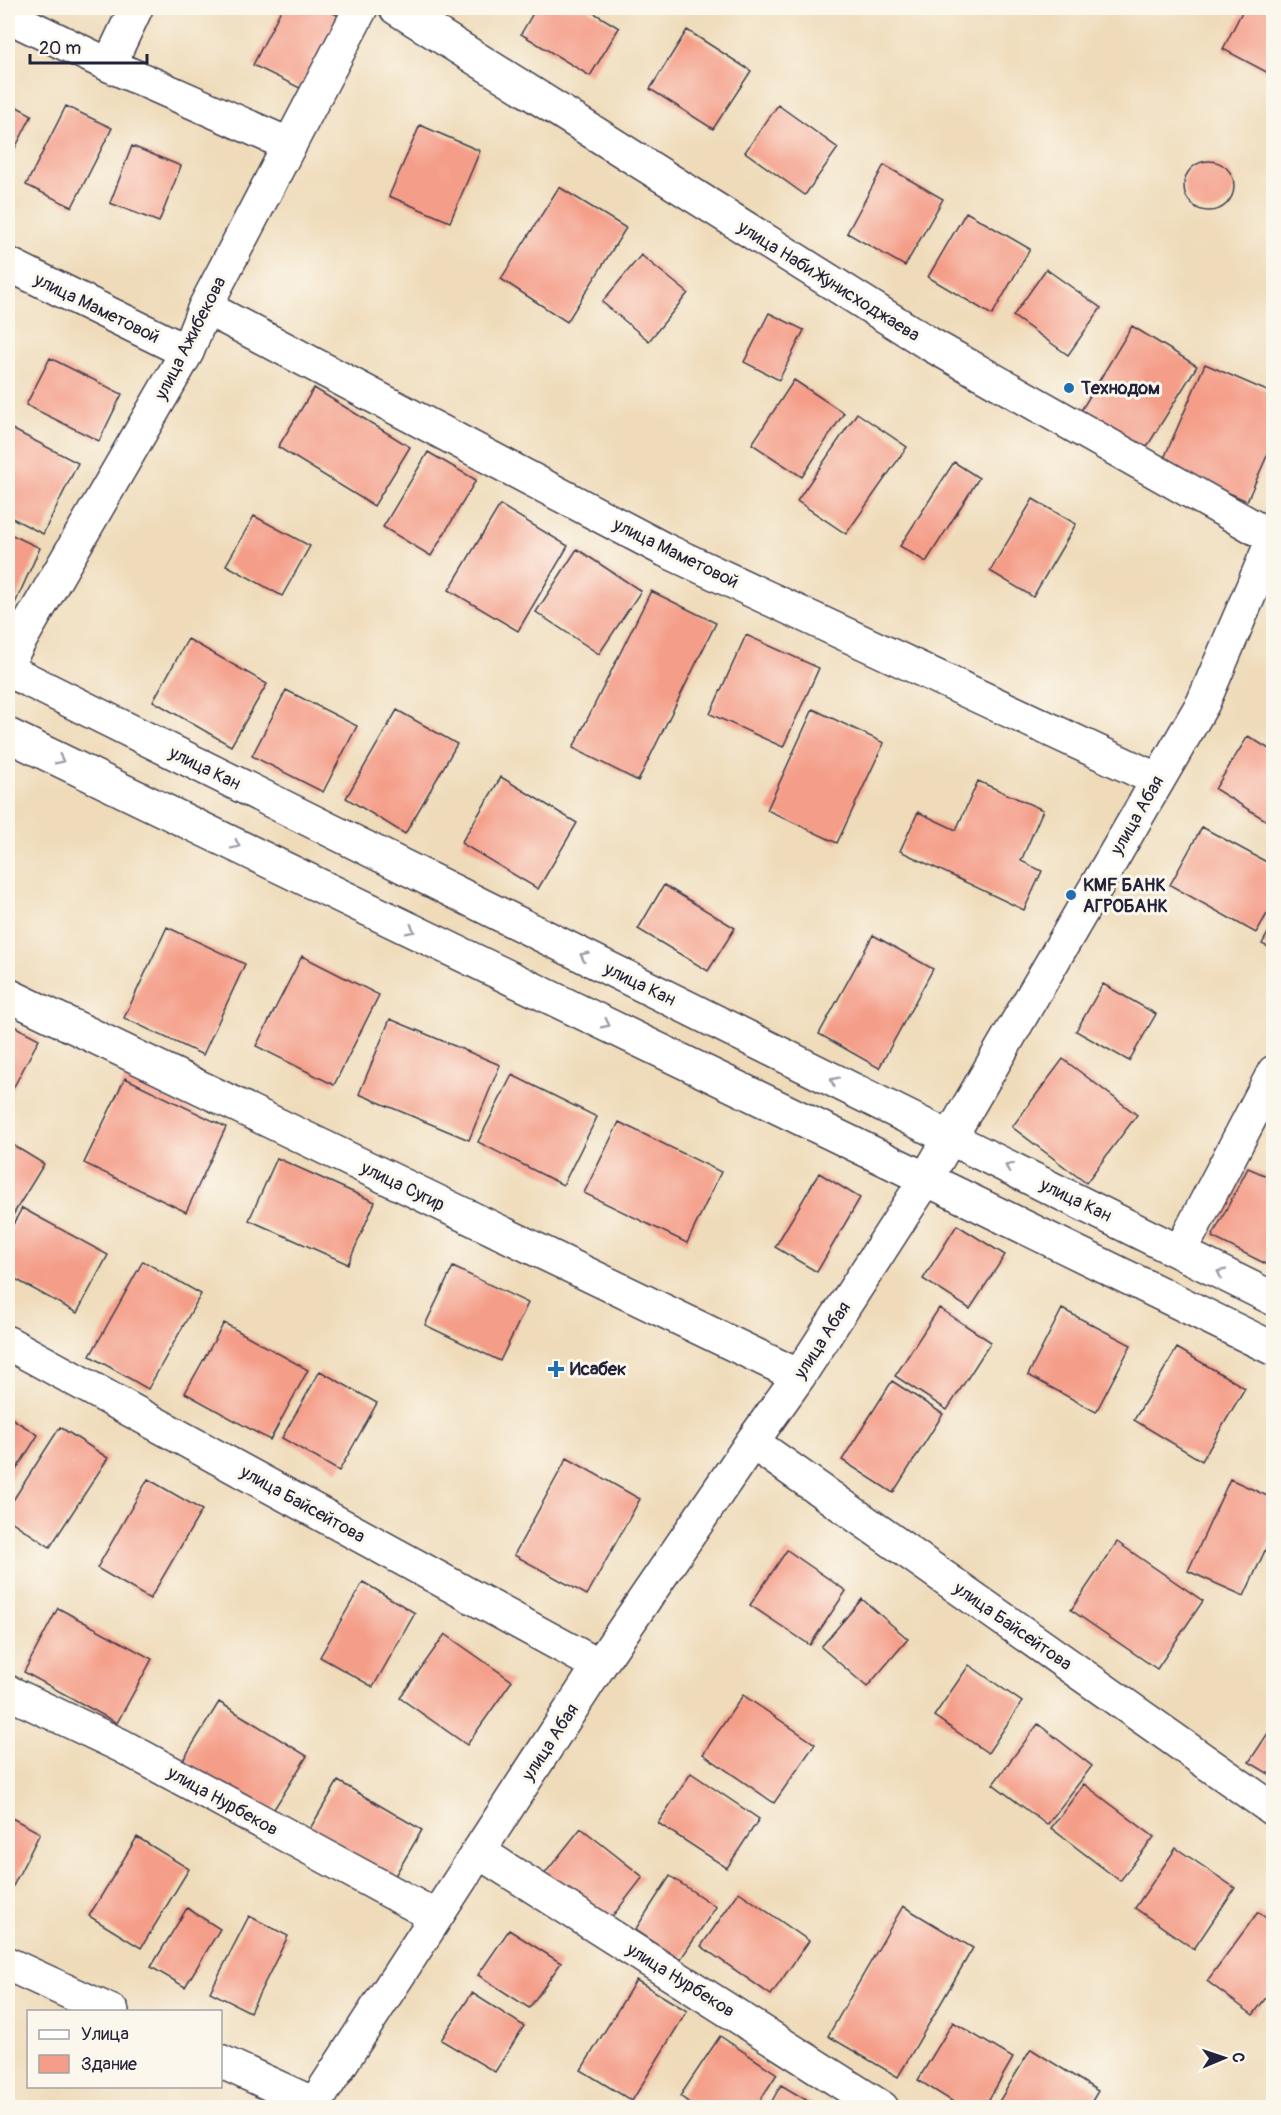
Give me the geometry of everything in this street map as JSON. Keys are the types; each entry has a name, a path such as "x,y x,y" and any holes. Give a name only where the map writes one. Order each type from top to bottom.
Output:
{"street":[{"path":"109,65 136,8"},
{"name":"улица Ажибекова","path":"8,661 187,352 205,307 361,8"},
{"name":"улица Наби Жунисходжаева","path":"396,8 928,343 1273,538"},
{"path":"8,16 109,65 290,145"},
{"name":"улица Маметовой","path":"8,264 187,352"},
{"name":"улица Маметовой","path":"205,307 665,550 1158,780"},
{"name":"улица Абая","path":"313,2106 599,1665 800,1376 926,1179 1203,703 1273,538"},
{"name":"улица Кан","path":"8,670 1274,1299"},
{"path":"8,735 1274,1349"},
{"name":"улица Сугир","path":"8,995 800,1376"},
{"path":"1180,1252 1274,1072"},
{"name":"улица Байсейтова","path":"8,1343 599,1665"},
{"name":"улица Байсейтова","path":"752,1442 1274,1810"},
{"name":"улица Нурбеков","path":"8,1692 122,1746 435,1916"},
{"name":"улица Нурбеков","path":"479,1852 882,2108"},
{"path":"8,1964 108,2010"},
{"path":"222,2062 313,2106"}],"building":[{"path":"282,8 323,8 347,20 310,93 253,65"},
{"path":"536,8 586,8 619,28 590,76 521,34"},
{"path":"1244,8 1274,8 1274,76 1223,49"},
{"path":"687,30 751,71 713,129 650,89"},
{"path":"8,102 32,115 8,162"},
{"path":"778,105 838,148 805,195 745,152"},
{"path":"66,106 112,128 72,207 26,185"},
{"path":"420,125 480,151 450,222 389,196"},
{"path":"132,146 181,166 159,222 110,203"},
{"path":"1209,161 1218,163 1229,172 1234,186 1232,195 1223,206 1209,211 1200,209 1189,200 1184,186 1186,177 1195,166"},
{"path":"884,165 943,199 905,266 847,233"},
{"path":"559,187 626,228 567,322 501,279"},
{"path":"966,212 1030,249 992,315 928,277"},
{"path":"641,255 688,293 649,341 602,302"},
{"path":"1046,269 1101,308 1068,355 1013,316"},
{"path":"769,313 804,330 779,380 744,362"},
{"path":"1132,326 1197,366 1143,453 1079,414"},
{"path":"50,358 122,394 99,441 26,405"},
{"path":"1205,364 1274,394 1274,440 1247,501 1162,463"},
{"path":"794,380 844,413 802,477 752,444"},
{"path":"314,388 410,447 374,506 278,447"},
{"path":"857,413 907,447 846,534 797,501"},
{"path":"8,427 78,463 43,534 8,516"},
{"path":"428,452 476,480 431,556 383,527"},
{"path":"954,462 979,478 926,562 900,546"},
{"path":"1033,499 1076,524 1033,597 990,571"},
{"path":"500,505 568,546 518,631 449,590"},
{"path":"254,516 310,546 282,596 226,565"},
{"path":"8,533 40,548 8,619"},
{"path":"577,549 641,591 599,654 536,612"},
{"path":"651,591 716,623 638,781 573,748"},
{"path":"746,635 819,668 783,747 710,714"},
{"path":"188,639 267,684 231,746 153,701"},
{"path":"286,690 357,726 323,792 252,756"},
{"path":"813,709 884,743 837,843 767,810"},
{"path":"397,710 457,744 405,834 346,798"},
{"path":"1248,736 1274,752 1274,811 1267,821 1215,789"},
{"path":"501,777 577,823 538,889 461,843"},
{"path":"978,781 1043,810 1021,861 1042,871 1024,910 900,851 918,812 956,830"},
{"path":"1202,827 1274,866 1274,902 1256,933 1170,885"},
{"path":"664,885 735,928 708,971 638,929"},
{"path":"1274,922 1274,950 1262,944"},
{"path":"167,927 245,964 203,1055 124,1018"},
{"path":"873,935 933,969 879,1068 819,1034"},
{"path":"302,956 379,995 334,1085 256,1046"},
{"path":"1103,984 1156,1014 1129,1061 1076,1031"},
{"path":"390,1019 500,1065 469,1140 359,1094"},
{"path":"8,1023 39,1039 8,1098"},
{"path":"1063,1059 1137,1115 1086,1183 1012,1127"},
{"path":"512,1075 597,1117 563,1185 478,1142"},
{"path":"125,1078 226,1127 186,1212 84,1163"},
{"path":"619,1122 721,1172 687,1243 584,1193"},
{"path":"8,1142 44,1164 8,1223"},
{"path":"277,1158 375,1202 348,1264 249,1220"},
{"path":"1248,1168 1274,1179 1274,1268 1212,1237"},
{"path":"819,1173 860,1198 817,1272 775,1247"},
{"path":"22,1208 108,1255 77,1313 8,1275 8,1234"},
{"path":"957,1225 1005,1255 970,1309 923,1279"},
{"path":"143,1261 201,1294 148,1389 90,1356"},
{"path":"453,1267 528,1303 500,1361 425,1325"},
{"path":"939,1308 991,1342 947,1410 895,1376"},
{"path":"1062,1309 1131,1345 1096,1412 1028,1375"},
{"path":"224,1323 308,1370 270,1440 185,1393"},
{"path":"1177,1348 1245,1388 1202,1461 1134,1420"},
{"path":"320,1371 377,1403 339,1471 282,1438"},
{"path":"892,1381 943,1414 893,1493 842,1460"},
{"path":"8,1416 38,1435 8,1483"},
{"path":"60,1427 108,1458 50,1547 8,1519 8,1508"},
{"path":"567,1458 640,1499 587,1595 514,1555"},
{"path":"148,1479 202,1510 150,1599 97,1568"},
{"path":"1230,1479 1274,1499 1274,1531 1244,1596 1188,1571"},
{"path":"1117,1542 1203,1601 1157,1669 1071,1610"},
{"path":"787,1550 846,1591 810,1645 750,1605"},
{"path":"363,1582 415,1613 373,1687 320,1657"},
{"path":"862,1599 908,1639 867,1687 821,1647"},
{"path":"58,1608 152,1659 117,1723 24,1672"},
{"path":"445,1634 512,1681 467,1745 400,1698"},
{"path":"969,1665 1022,1702 988,1753 934,1716"},
{"path":"743,1695 815,1744 774,1803 703,1754"},
{"path":"219,1702 307,1756 271,1814 183,1760"},
{"path":"1038,1724 1092,1766 1047,1825 993,1784"},
{"path":"1274,1724 1274,1777 1249,1762"},
{"path":"691,1773 759,1819 727,1868 658,1823"},
{"path":"338,1781 422,1830 392,1881 308,1832"},
{"path":"1084,1784 1154,1837 1120,1881 1051,1828"},
{"path":"8,1816 40,1833 12,1888 8,1886"},
{"path":"581,1828 643,1877 605,1926 542,1877"},
{"path":"137,1837 189,1869 141,1948 89,1916"},
{"path":"1176,1848 1235,1888 1194,1949 1135,1908"},
{"path":"670,1876 716,1907 680,1960 635,1930"},
{"path":"739,1892 809,1941 771,1995 701,1946"},
{"path":"903,1906 973,1948 898,2077 828,2036"},
{"path":"187,1908 220,1929 185,1987 151,1967"},
{"path":"1258,1912 1274,1924 1274,1987 1253,2015 1207,1981"},
{"path":"249,1916 288,1936 250,2012 210,1992"},
{"path":"509,1930 561,1963 529,2008 478,1975"},
{"path":"636,1980 687,2011 632,2101 581,2070"},
{"path":"472,1993 524,2026 495,2072 441,2040"},
{"path":"953,2022 1013,2058 984,2108 963,2108 918,2080"},
{"path":"720,2036 777,2074 755,2108 697,2108 680,2096"},
{"path":"1031,2049 1098,2091 1088,2108 995,2108"},
{"path":"781,2085 820,2108 768,2108"}],"place":[{"name":"Технодом","path":"1069,388"},
{"name":"KMF БАНК АГРОБАНК","path":"1071,895"},
{"name":"Иcабек","path":"556,1369"}]}
